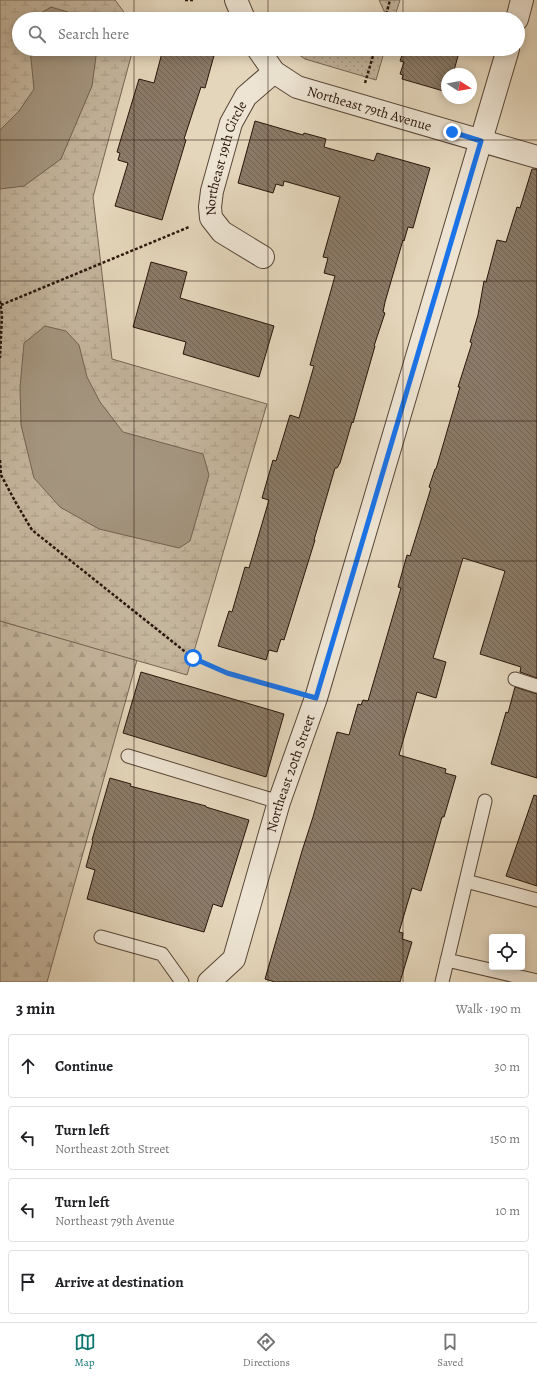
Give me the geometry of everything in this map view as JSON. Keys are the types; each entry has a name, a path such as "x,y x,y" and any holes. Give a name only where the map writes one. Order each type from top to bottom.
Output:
{"street":[{"path":"236,0 241,12"},
{"path":"519,12 522,0"},
{"path":"263,56 274,72"},
{"name":"Northeast 20th Street","path":"209,982 234,959 279,802 316,698 506,56"},
{"name":"Northeast 79th Avenue","path":"274,72 297,87 537,157"},
{"name":"Northeast 19th Circle","path":"263,257 222,232 211,218 210,207 212,191 231,123 246,96 274,72"}],"lane":[{"path":"515,679 537,686"},
{"path":"128,756 279,802"},
{"path":"442,982 485,801"},
{"path":"466,881 537,900"},
{"path":"101,937 162,954 182,982"},
{"path":"447,960 537,981"}],"path":[{"path":"185,0 195,0"},
{"path":"387,12 390,0"},
{"path":"357,105 373,56"},
{"path":"1,305 211,218"},
{"path":"0,301 2,315 0,358"},
{"path":"0,460 2,475 32,530 193,658 227,673 316,698"}],"green space":[{"path":"0,0 115,0 124,12 12,12 12,56 131,56 93,197 112,359 267,404 187,675 0,621"},
{"path":"379,0 400,0 396,12 385,12"},
{"path":"301,56 383,56 376,80 305,59"},
{"path":"0,621 137,660 47,982 0,982"}],"shaded area":[{"path":"51,7 68,12 42,12"},
{"path":"31,56 96,56 92,86 61,159 24,186 0,189 0,130 19,111 34,89"},
{"path":"45,326 66,331 79,345 87,377 100,402 123,432 203,454 209,475 190,541 179,548 99,529 60,507 34,478 21,425 20,387 24,343"}],"building":[{"path":"161,56 214,56 205,88 201,87 184,139 186,140 162,220 115,206 128,163 118,160 120,153 117,152 139,79 154,83"},
{"path":"402,56 458,56 455,68 441,68 441,90 402,79 403,75 400,74 404,62 400,61"},
{"path":"255,121 303,135 304,133 326,139 324,147 374,161 377,153 430,168 413,228 408,227 404,241 403,240 385,302 383,312 385,313 374,346 353,423 352,422 340,463 337,468 335,468 315,540 284,640 281,639 277,652 269,650 266,660 218,646 229,611 232,612 245,567 249,568 269,500 262,498 273,460 276,461 290,415 299,418 314,366 310,365 335,276 324,273 328,258 323,257 340,197 284,181 283,186 276,184 273,193 238,183"},
{"path":"532,169 537,169 537,678 520,672 521,667 480,654 505,571 463,558 433,658 446,662 436,698 417,692 399,755 446,769 445,773 456,776 444,817 442,817 421,891 412,888 399,932 403,933 402,939 412,942 400,982 275,982 265,979 337,732 349,735 358,704 361,705 363,700 368,701 401,588 398,587 407,555 410,556 431,488 429,487 436,469 460,387 458,387 472,343 470,342 478,315 484,281 486,282 497,240 506,242 517,207 520,208"},
{"path":"151,262 187,272 180,298 274,326 259,377 183,354 186,342 133,327"},
{"path":"141,672 284,714 266,777 123,733"},
{"path":"515,687 537,694 537,778 491,764"},
{"path":"110,778 131,784 130,786 206,806 249,820 222,907 213,904 204,932 87,899 95,870 86,867 92,840"},
{"path":"534,795 537,796 537,886 506,876"}],"route":[{"path":"193,658 227,673 316,698 481,141 452,132"}]}
